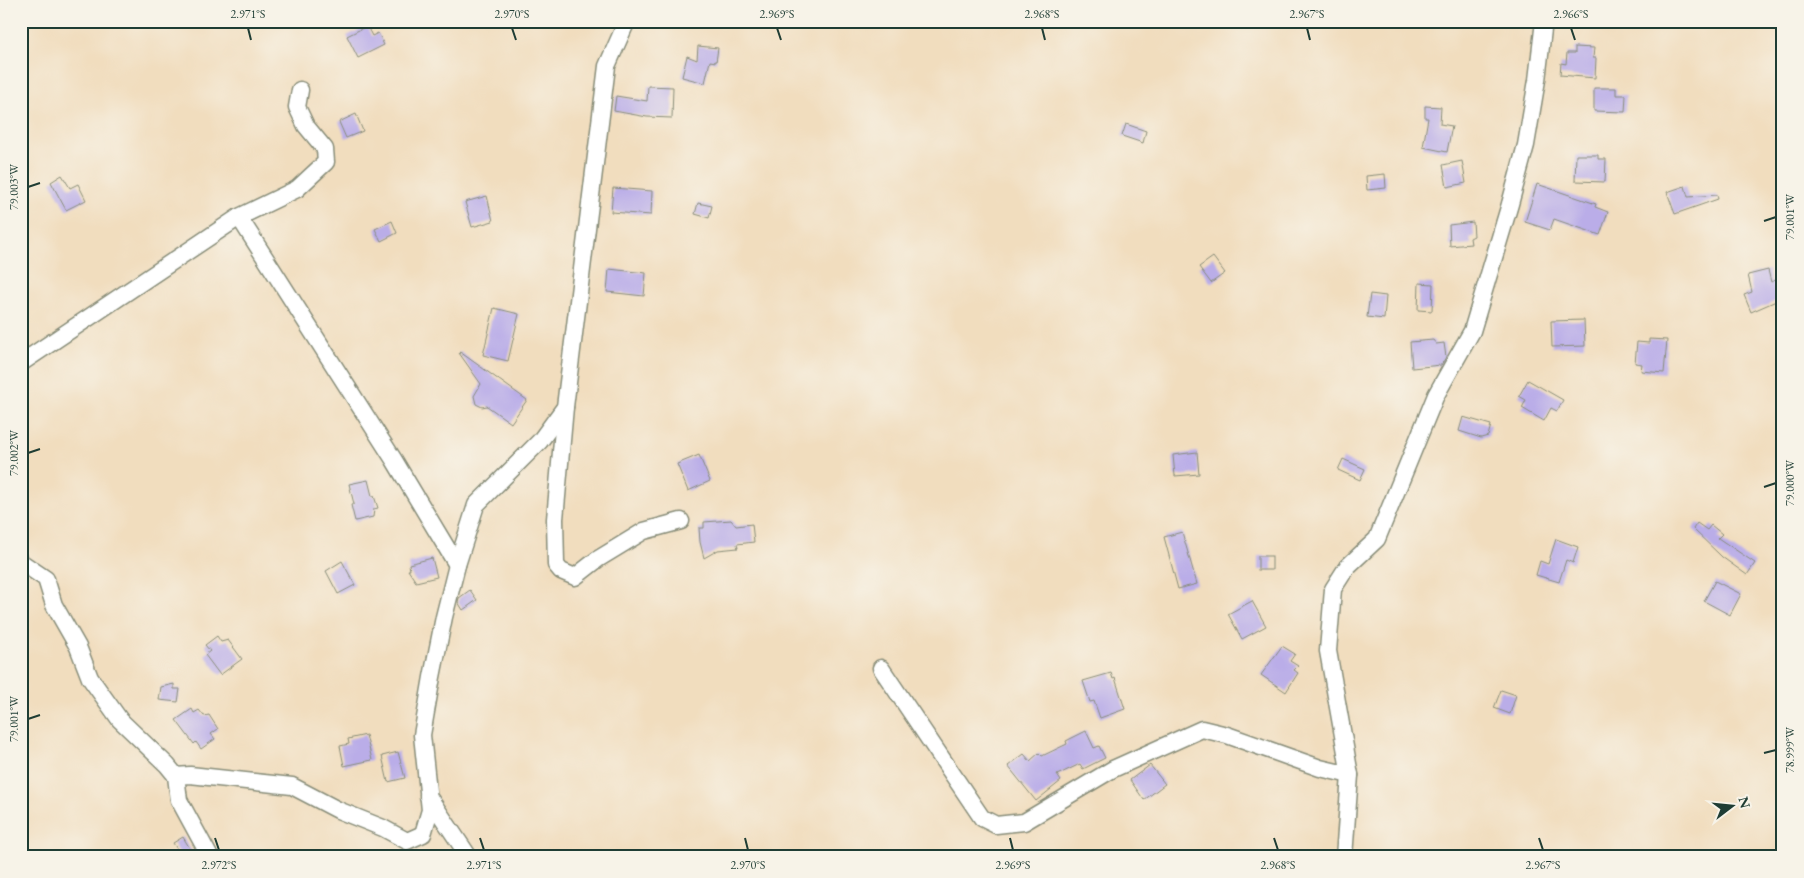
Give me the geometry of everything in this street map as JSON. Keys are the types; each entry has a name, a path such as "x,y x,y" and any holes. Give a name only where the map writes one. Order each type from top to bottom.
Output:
{"street":[{"path":"627,21 607,66 565,407 555,519 556,565 561,571 575,577 598,559 644,530 681,521"},
{"path":"1344,857 1350,775 1328,651 1333,589 1347,567 1377,538 1436,395 1472,330 1526,145 1537,80 1544,21"},
{"path":"21,363 239,217 297,189 326,162 325,149 306,126 297,107 300,90"},
{"path":"239,217 394,460 457,566"},
{"path":"176,776 190,775 292,786 338,810 383,828 407,841 423,834 430,810 422,735 432,677 457,566 476,505 540,441 565,407"},
{"path":"21,562 46,579 54,605 78,647 90,678 120,720 176,776 179,800 210,857"},
{"path":"881,668 982,818 996,825 1024,822 1113,769 1202,729 1227,735 1320,768 1350,775"},
{"path":"427,795 468,857"}],"building":[{"path":"367,26 372,36 378,33 384,45 358,58 347,36"},
{"path":"698,46 718,48 716,62 710,61 705,83 682,77 687,56 697,60"},
{"path":"1575,47 1594,48 1593,58 1596,58 1595,78 1560,75 1561,63 1566,64 1567,53 1575,53"},
{"path":"648,86 673,87 672,118 647,117 614,111 616,96 647,101"},
{"path":"1594,88 1616,88 1616,95 1626,95 1625,112 1594,111"},
{"path":"1425,106 1441,107 1440,124 1452,126 1447,152 1423,147 1428,118 1425,118"},
{"path":"356,114 363,131 346,138 339,122"},
{"path":"1126,124 1146,131 1143,143 1122,136"},
{"path":"1576,155 1598,155 1598,159 1606,159 1605,182 1575,181"},
{"path":"1462,161 1466,183 1447,187 1443,165"},
{"path":"1385,174 1386,188 1367,190 1366,176"},
{"path":"62,175 70,188 78,184 86,200 66,210 51,182"},
{"path":"1537,184 1596,204 1595,207 1608,212 1600,235 1554,219 1550,230 1525,222"},
{"path":"1685,186 1688,197 1717,195 1718,199 1675,214 1667,192"},
{"path":"613,188 652,191 651,215 611,212"},
{"path":"487,196 493,221 472,227 465,202"},
{"path":"698,203 712,206 709,218 695,214"},
{"path":"392,221 397,233 381,241 375,229"},
{"path":"1473,222 1474,236 1470,238 1471,244 1450,246 1449,225"},
{"path":"1213,257 1225,273 1211,283 1199,267"},
{"path":"609,269 646,273 644,296 607,292"},
{"path":"1768,270 1771,282 1783,277 1783,298 1751,312 1744,295 1752,292 1748,275"},
{"path":"1419,283 1433,284 1432,311 1418,310"},
{"path":"1370,294 1386,296 1384,319 1367,317"},
{"path":"494,308 519,314 508,361 483,355"},
{"path":"1584,320 1585,346 1552,347 1551,321"},
{"path":"1649,339 1667,340 1664,373 1641,371 1642,364 1635,363 1637,342 1649,343"},
{"path":"1433,340 1436,344 1444,343 1446,357 1441,365 1412,368 1410,342"},
{"path":"460,352 527,400 511,423 487,406 482,407 476,404 474,396 481,384"},
{"path":"1528,380 1563,400 1557,411 1551,408 1544,421 1522,408 1526,400 1519,396"},
{"path":"1463,417 1491,425 1488,436 1481,438 1459,431"},
{"path":"1197,452 1199,474 1175,476 1173,455"},
{"path":"699,455 710,481 688,491 677,464"},
{"path":"1343,459 1365,469 1360,480 1338,470"},
{"path":"368,480 372,496 374,496 378,508 374,509 373,517 355,521 351,505 354,504 349,484"},
{"path":"731,520 736,526 752,524 754,542 737,544 738,548 718,550 704,558 699,528 704,528 704,522"},
{"path":"1697,523 1707,530 1711,525 1722,534 1718,538 1755,563 1747,575 1722,557 1693,529"},
{"path":"1182,532 1197,584 1178,589 1164,537"},
{"path":"1556,539 1578,547 1573,563 1566,560 1559,582 1536,575 1540,561 1548,564"},
{"path":"1258,556 1272,556 1272,570 1258,570"},
{"path":"432,558 437,577 416,582 408,570 410,570 409,564"},
{"path":"342,561 355,585 338,594 326,571"},
{"path":"1715,581 1741,594 1730,615 1704,601"},
{"path":"470,590 477,600 463,610 458,602 459,598"},
{"path":"1252,601 1266,626 1242,639 1228,614"},
{"path":"217,636 221,642 228,640 242,659 220,675 205,655 210,651 205,645"},
{"path":"1282,646 1295,654 1290,661 1298,666 1294,670 1298,673 1286,692 1261,675"},
{"path":"1111,673 1113,679 1115,678 1125,709 1100,718 1094,701 1090,702 1083,681"},
{"path":"174,684 174,689 180,689 178,702 159,700 161,687"},
{"path":"1501,690 1516,695 1510,714 1494,708"},
{"path":"192,709 194,713 199,710 204,716 209,715 218,729 211,734 215,739 201,749 196,742 194,744 176,720"},
{"path":"1086,731 1094,748 1099,746 1105,758 1083,769 1080,764 1057,775 1061,781 1036,801 1008,766 1024,754 1030,761 1039,753 1042,756 1067,744 1066,741"},
{"path":"366,735 372,760 344,766 340,746 349,744 348,739"},
{"path":"398,752 405,778 388,782 382,756"},
{"path":"1150,765 1165,784 1144,800 1130,780"},
{"path":"183,837 192,852 182,857 173,843"}]}
